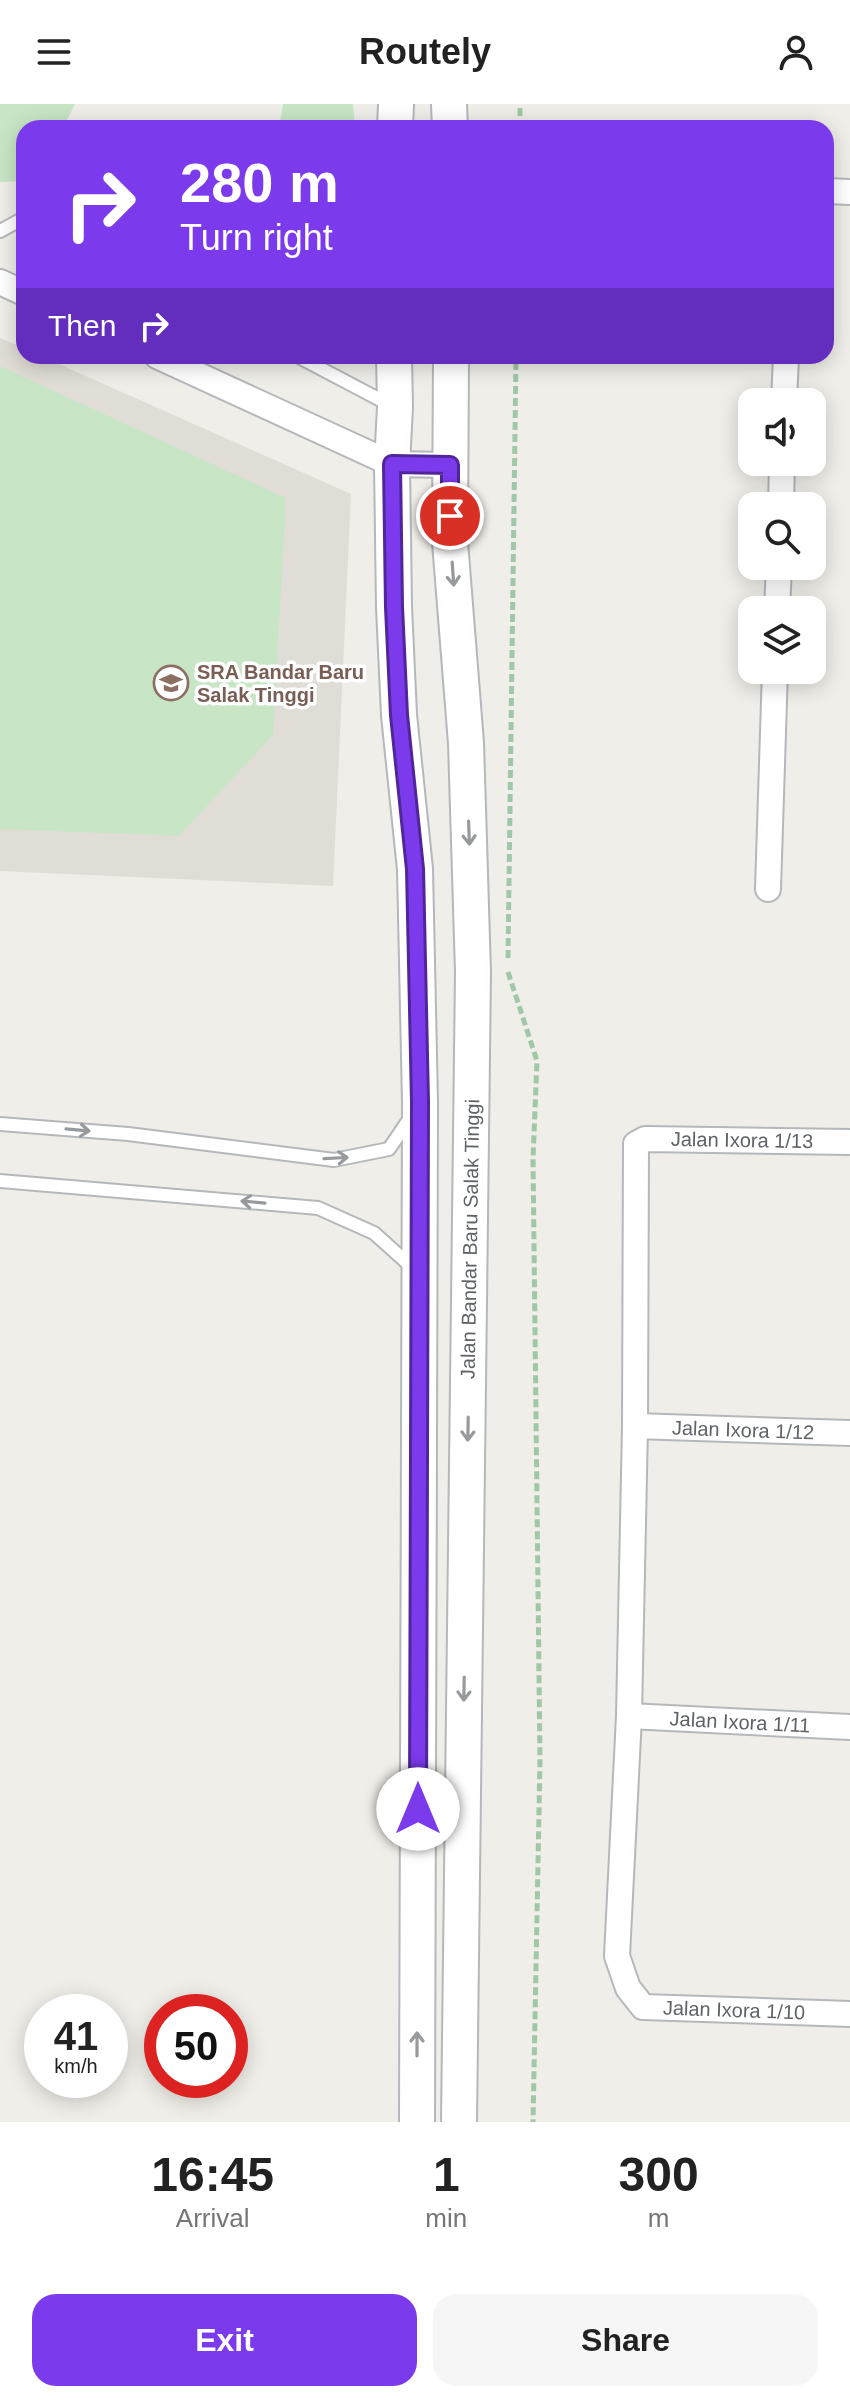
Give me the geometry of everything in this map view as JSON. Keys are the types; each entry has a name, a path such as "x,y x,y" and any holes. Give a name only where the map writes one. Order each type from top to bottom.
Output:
{"main road":[{"path":"394,364 394,607 399,715 415,869 420,1102 417,2122"},
{"name":"Jalan Bandar Baru Salak Tinggi","path":"451,364 450,542 466,743 473,972 459,2122"}],"street":[{"path":"174,364 392,464 450,465"},
{"path":"785,388 786,364"},
{"path":"768,889 775,684"},
{"name":"Jalan Ixora 1/13","path":"635,1426 636,1144 645,1139 850,1142"},
{"path":"629,1716 635,1426"},
{"name":"Jalan Ixora 1/12","path":"635,1426 850,1433"},
{"name":"Jalan Ixora 1/11","path":"629,1716 850,1727"},
{"name":"Jalan Ixora 1/10","path":"629,1716 617,1956 628,1988 643,2007 850,2014"}],"lane":[{"path":"312,364 395,407"},
{"path":"0,1124 128,1134 334,1160 389,1149 420,1102"},
{"path":"0,1181 318,1208 374,1233 421,1276"}],"path":[{"path":"516,364 508,973 537,1061 533,1173 540,1760 533,2122"}],"shaded area":[{"name":"SRA Bandar Baru Salak Tinggi","path":"0,338 16,345 16,364 59,364 351,494 333,886 0,871"}],"green space":[{"path":"0,104 75,104 67,120 16,120 16,181 0,182"},
{"path":"283,104 353,104 354,120 280,120"},
{"name":"SRA Bandar Baru Salak Tinggi","path":"0,366 286,498 273,735 179,836 0,829"}],"place":[{"name":"SRA Bandar Baru Salak Tinggi","path":"171,683"}],"route":[{"path":"418,1809 420,1102 415,869 399,715 392,464 450,465 450,516"}]}
